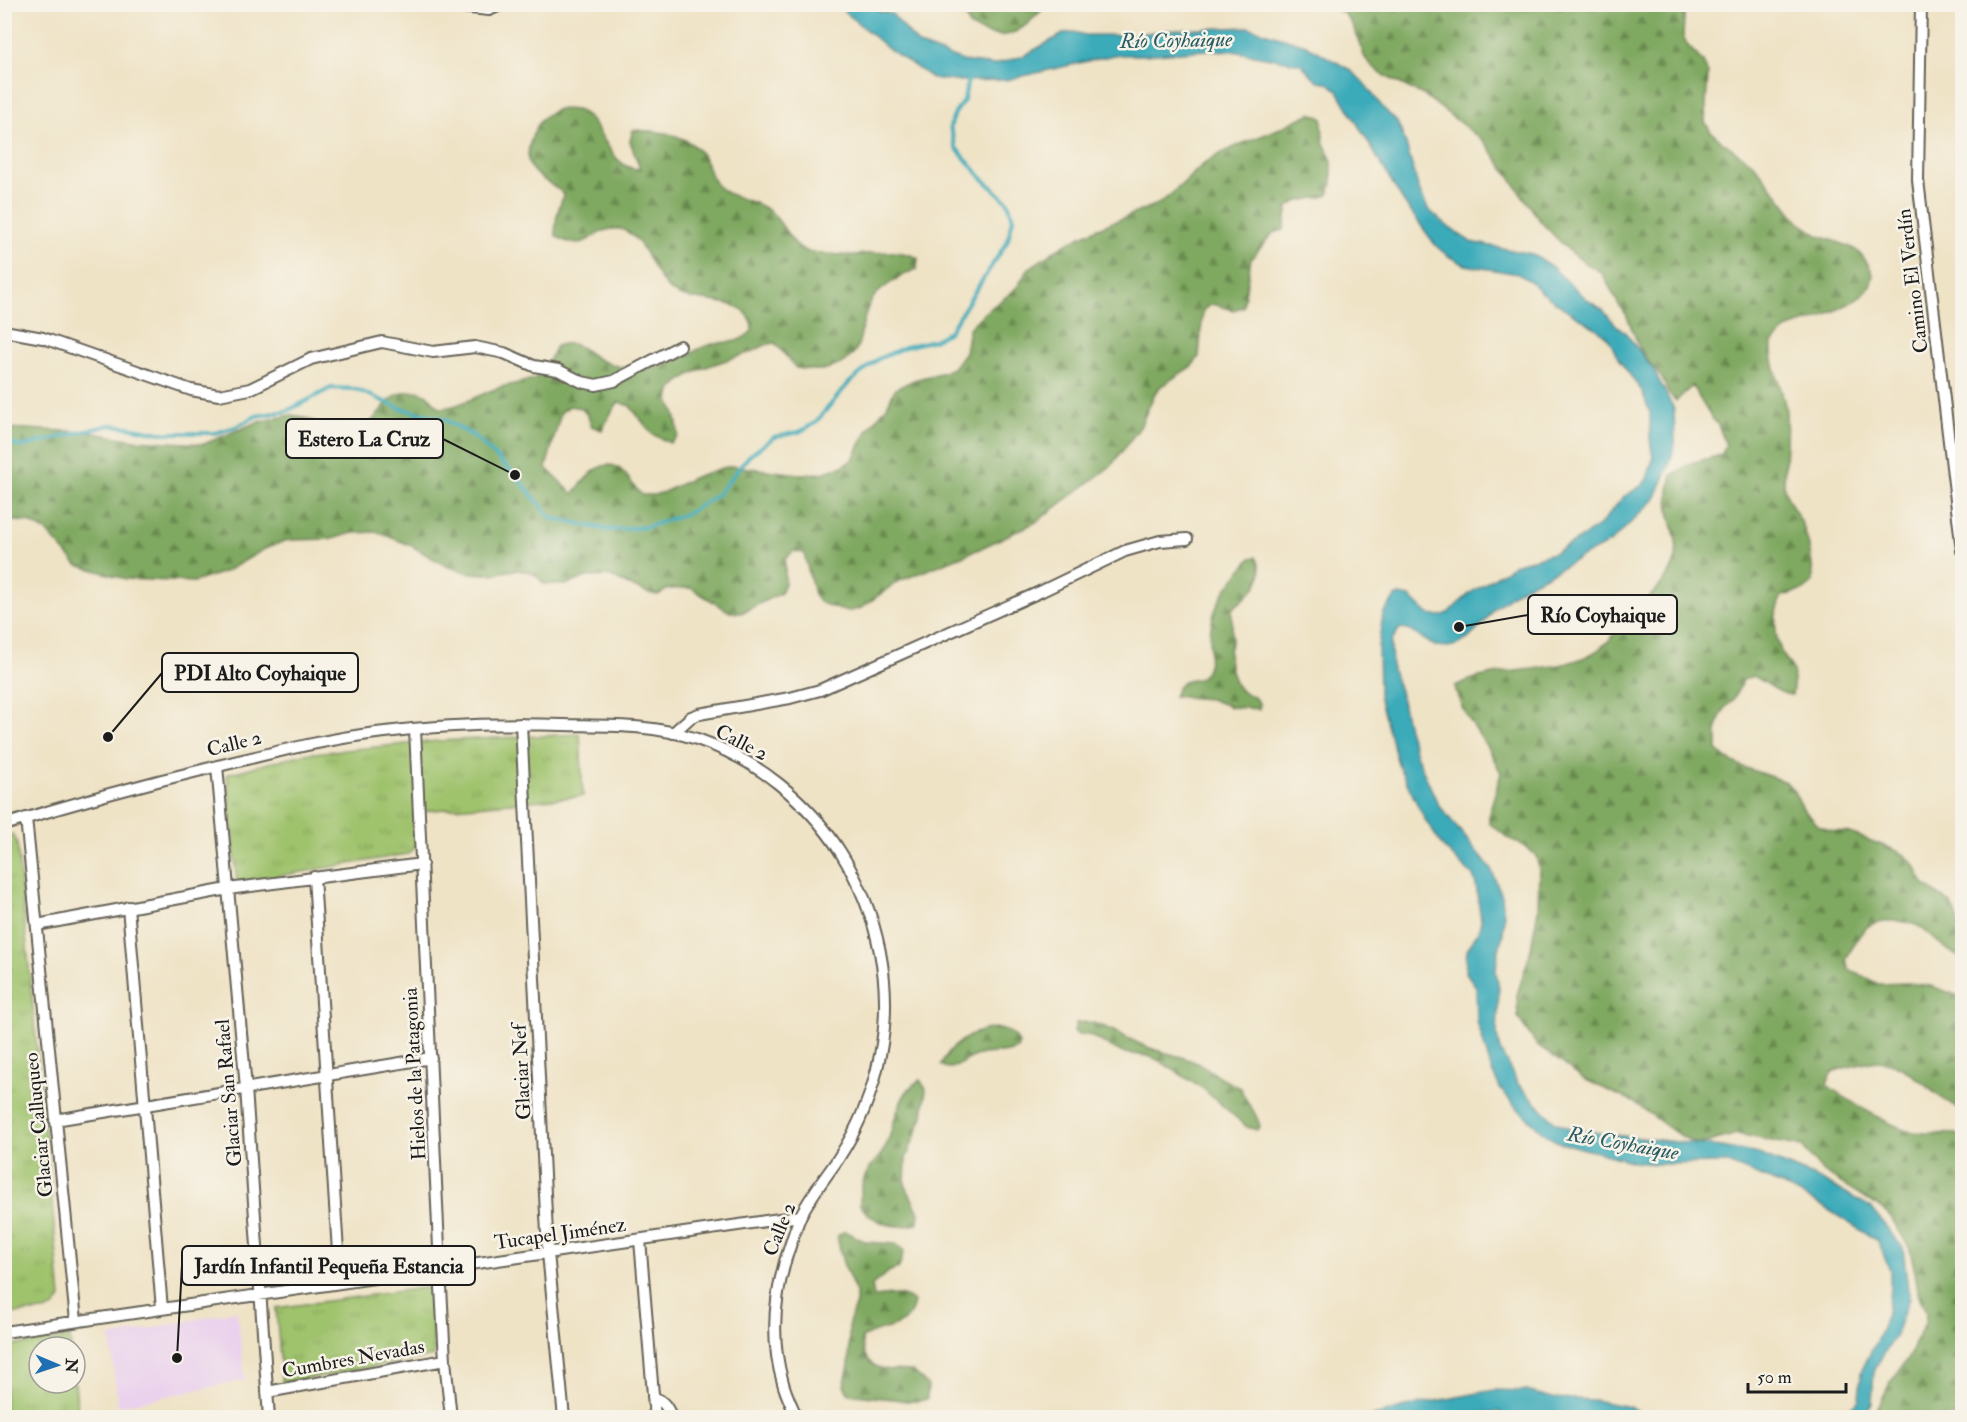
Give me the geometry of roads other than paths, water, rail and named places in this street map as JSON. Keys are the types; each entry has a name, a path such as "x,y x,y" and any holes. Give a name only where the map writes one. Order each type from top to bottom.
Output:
{"street":[{"path":"433,4 489,10 503,4"},
{"name":"Camino El Verdín","path":"1921,4 1918,180 1962,551"},
{"path":"4,330 43,338 191,390 219,395 250,388 311,359 382,342 433,352 475,348 504,353 534,366 558,370 582,382 596,385 614,381 680,346"},
{"path":"673,733 691,717 699,714 790,698 820,690 1042,591 1125,551 1160,542 1187,539"},
{"name":"Calle 2","path":"4,825 106,794 315,743 415,729 521,724 629,725 673,733 716,747 756,768 792,795 808,811 823,828 849,866 860,888 876,932 884,979 883,1038 876,1073 865,1106 850,1138 801,1216 778,1285 776,1344 781,1376 797,1418"},
{"name":"Glaciar Nef","path":"521,724 548,1253 564,1418"},
{"name":"Hielos de la Patagonia","path":"415,729 440,1269 451,1418"},
{"name":"Glaciar San Rafael","path":"217,766 246,1088 269,1418"},
{"name":"Glaciar Calluqueo","path":"26,818 76,1321"},
{"path":"37,925 228,889 422,864"},
{"path":"314,877 340,1283"},
{"path":"128,907 162,1309"},
{"path":"55,1120 431,1058"},
{"name":"Tucapel Jiménez","path":"4,1332 801,1216"},
{"path":"640,1240 655,1418"},
{"name":"Cumbres Nevadas","path":"267,1392 445,1360"},
{"path":"653,1397 666,1405 672,1418"}],"water":[{"path":"837,5 874,5 879,11 892,14 919,45 963,61 993,65 1023,56 1065,33 1074,32 1085,35 1130,35 1170,30 1248,27 1306,45 1349,69 1397,122 1419,190 1428,209 1451,229 1471,242 1532,254 1551,266 1589,301 1602,309 1625,332 1653,369 1674,409 1675,444 1668,469 1655,499 1611,542 1520,589 1495,608 1468,639 1457,645 1435,646 1410,631 1400,628 1391,642 1392,670 1400,691 1417,757 1438,804 1491,869 1502,896 1503,934 1496,971 1499,989 1497,1035 1500,1050 1518,1084 1555,1122 1569,1128 1722,1147 1759,1154 1820,1179 1871,1207 1903,1248 1909,1298 1895,1337 1874,1369 1872,1404 1860,1417 1833,1417 1842,1414 1859,1400 1861,1372 1881,1331 1887,1312 1890,1271 1878,1241 1819,1204 1782,1185 1728,1163 1634,1162 1558,1142 1547,1136 1501,1090 1492,1072 1477,1021 1476,987 1465,971 1467,950 1479,930 1481,920 1476,885 1473,876 1443,847 1424,818 1399,767 1379,697 1378,647 1383,614 1395,597 1400,595 1410,597 1428,614 1441,616 1448,613 1470,593 1514,565 1553,553 1600,525 1623,497 1641,486 1647,479 1653,459 1650,413 1642,391 1619,360 1608,338 1518,274 1465,265 1436,246 1403,201 1338,91 1328,83 1316,80 1301,64 1233,51 1207,50 1114,55 1006,80 953,81 932,78 886,47"},
{"path":"1494,1390 1527,1391 1553,1398 1594,1400 1630,1407 1651,1417 1508,1418 1500,1412 1441,1414 1429,1418 1370,1417 1405,1407"}],"waterway":[{"path":"4,440 20,447 110,425 160,433 215,433 236,427 256,416 287,411 331,388 355,389 400,408 444,419 475,437 515,475 551,518 609,530 646,527 686,514 717,495 749,456 774,437 799,432 815,423 849,383 878,359 905,347 934,340 949,332 1007,242 1013,219 1008,202 982,178 956,148 950,127 955,113 964,100 968,79"}],"place":[{"name":"Estero La Cruz","path":"515,475"},
{"name":"Río Coyhaique","path":"1459,627"},
{"name":"PDI Alto Coyhaique","path":"108,737"},
{"name":"Jardín Infantil Pequeña Estancia","path":"177,1358"}]}
